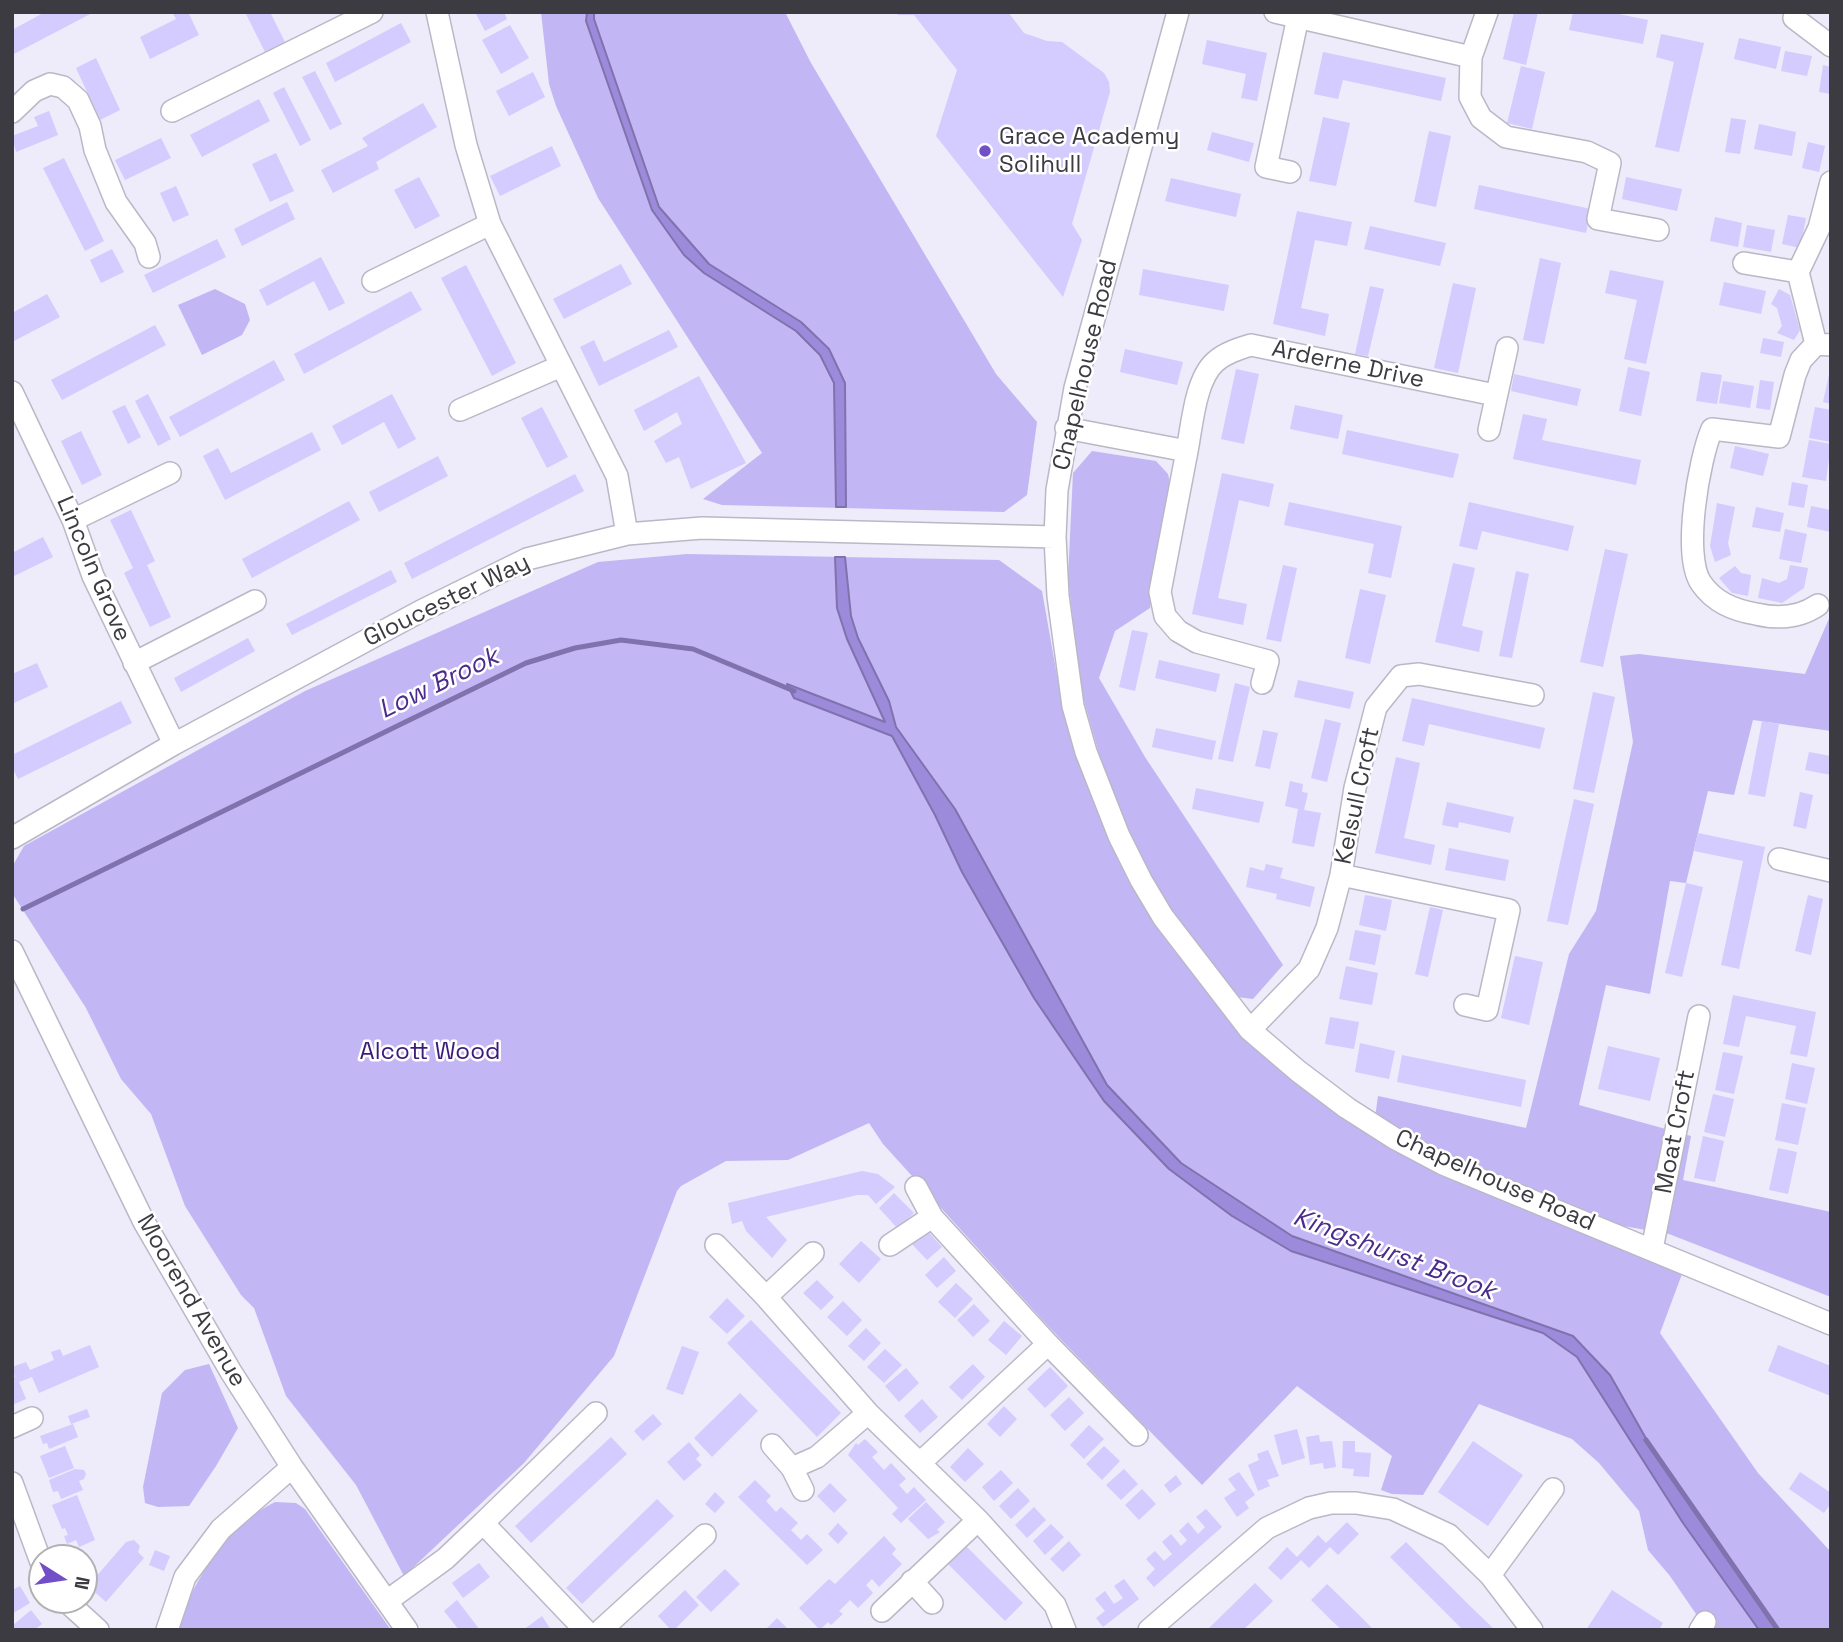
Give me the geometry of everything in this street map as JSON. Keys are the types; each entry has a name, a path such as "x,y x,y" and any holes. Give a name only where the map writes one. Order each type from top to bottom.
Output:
{"street":[{"path":"172,111 372,12"},
{"path":"436,12 466,145 490,224 617,476 627,534"},
{"name":"Chapelhouse Road","path":"1178,12 1087,343 1066,428 1057,490 1055,537 1059,609 1073,706 1086,752 1119,836 1163,917 1250,1030 1298,1071 1394,1138 1443,1164 1831,1324"},
{"path":"1275,12 1471,57"},
{"path":"1487,12 1471,57 1470,97 1481,118 1506,136 1587,152 1610,163 1598,219 1658,230"},
{"path":"1290,172 1266,167 1298,18"},
{"path":"1794,18 1831,46"},
{"path":"12,112 34,91 50,84 63,87 78,100 90,126 95,150 116,202 145,243 149,257"},
{"path":"1818,605 1807,612 1771,618 1740,611 1718,601 1700,581 1692,554 1697,485 1704,447 1712,429 1779,437 1801,360 1823,345 1798,272 1819,228 1831,182"},
{"path":"373,281 490,224"},
{"path":"1744,263 1798,272"},
{"name":"Arderne Drive","path":"1262,683 1268,661 1197,642 1178,631 1165,616 1160,592 1196,399 1204,377 1214,362 1251,345 1495,395"},
{"path":"1489,430 1507,348"},
{"path":"460,410 561,366"},
{"name":"Lincoln Grove","path":"12,392 73,520 93,576 174,744"},
{"path":"1066,428 1187,452"},
{"path":"73,520 170,473"},
{"name":"Gloucester Way","path":"12,838 174,744 421,611 527,559 627,534 702,528 1055,537"},
{"path":"134,663 255,601"},
{"name":"Kelsull Croft","path":"1250,1030 1309,969 1327,928 1342,875 1355,788 1376,707 1401,676 1419,674 1444,677 1533,695"},
{"path":"1779,859 1831,871"},
{"path":"1342,875 1509,910 1488,1010 1465,1005"},
{"name":"Moorend Avenue","path":"12,951 144,1222 231,1372 292,1467 407,1630"},
{"name":"Moat Croft","path":"1653,1249 1699,1016"},
{"path":"916,1187 932,1217 1137,1435"},
{"path":"890,1245 932,1217"},
{"path":"716,1245 869,1413 978,1520 1055,1605 1065,1630"},
{"path":"766,1297 813,1253"},
{"path":"920,1463 1048,1343"},
{"path":"387,1601 445,1559 596,1413"},
{"path":"792,1468 817,1457 869,1413"},
{"path":"12,1427 33,1418"},
{"path":"772,1445 792,1468 803,1490"},
{"path":"167,1630 185,1577 214,1538 247,1504 292,1467"},
{"path":"12,1483 17,1514 32,1544"},
{"path":"1490,1574 1553,1489"},
{"path":"1149,1630 1267,1528 1309,1508 1331,1503 1356,1503 1394,1509 1450,1535 1490,1574 1532,1630"},
{"path":"882,1611 978,1520"},
{"path":"482,1522 585,1630"},
{"path":"601,1630 705,1535"},
{"path":"912,1581 932,1603"},
{"path":"80,1614 97,1630"}],"green space":[{"path":"541,12 785,12 811,63 996,374 1037,422 1027,495 1004,512 722,505 703,499 762,453 598,198 556,106 549,84"},
{"path":"215,289 245,304 250,320 242,335 202,355 178,305"},
{"path":"1092,451 1156,461 1168,474 1171,488 1150,608 1115,631 1099,678 1145,757 1283,965 1253,999 1237,997 1178,920 1139,857 1105,775 1081,690 1068,578 1073,473"},
{"name":"Alcott Wood","path":"687,554 999,560 1042,591 1062,704 1105,832 1172,948 1248,1041 1345,1120 1440,1175 1682,1274 1660,1333 1758,1473 1831,1552 1831,1630 1707,1630 1670,1576 1648,1550 1639,1511 1599,1463 1572,1439 1479,1404 1423,1495 1392,1494 1381,1490 1392,1456 1297,1386 1202,1485 1048,1326 883,1144 869,1123 788,1160 726,1161 681,1186 614,1356 524,1463 404,1576 356,1485 286,1396 254,1308 241,1295 185,1206 151,1114 121,1079 86,1008 12,893 12,867 24,846 305,691 598,562"},
{"path":"1831,614 1831,731 1753,720 1734,795 1708,791 1686,883 1670,881 1650,994 1606,985 1579,1105 1691,1136 1683,1180 1831,1212 1831,1297 1669,1234 1612,1224 1432,1147 1375,1118 1378,1096 1526,1128 1569,954 1596,911 1633,742 1620,656 1639,654 1805,674"},
{"path":"209,1364 238,1428 189,1506 158,1507 145,1503 143,1487 162,1393 185,1370"},
{"path":"275,1502 296,1503 305,1509 391,1630 175,1630 202,1574 226,1540 241,1525"}],"shaded area":[{"path":"587,12 594,12 594,19 659,207 709,264 801,322 829,349 845,383 846,507 836,507 834,383 820,355 796,331 704,273 684,255 652,210 586,21"},
{"path":"835,557 845,557 851,616 858,638 889,701 896,727 955,809 1107,1085 1181,1163 1292,1236 1573,1336 1610,1375 1648,1442 1778,1630 1759,1630 1683,1523 1577,1357 1543,1333 1291,1251 1232,1216 1169,1169 1104,1101 1034,998 962,872 892,736 794,698 787,684 885,722 847,639 837,608"}],"building":[{"path":"45,12 94,12 12,55 12,30"},
{"path":"172,12 188,12 199,35 150,59 140,37 176,19"},
{"path":"245,12 270,12 285,42 265,52"},
{"path":"475,12 504,12 507,19 485,31"},
{"path":"896,12 1008,12 1024,33 1047,41 1062,42 1104,73 1110,92 1072,224 1082,240 1063,297 936,136 957,70 914,15 898,15"},
{"path":"1514,12 1538,12 1526,65 1503,59"},
{"path":"1573,12 1609,12 1648,20 1643,44 1569,30"},
{"path":"401,23 411,42 335,82 326,63"},
{"path":"510,25 529,58 501,74 482,40"},
{"path":"1661,34 1704,43 1679,152 1655,147 1674,62 1656,57"},
{"path":"1739,38 1781,47 1776,69 1734,59"},
{"path":"1207,40 1267,53 1257,101 1241,98 1246,74 1202,64"},
{"path":"1785,51 1812,56 1807,76 1781,71"},
{"path":"1323,52 1446,78 1441,101 1343,80 1338,99 1314,94"},
{"path":"96,58 120,110 100,120 76,68"},
{"path":"1823,65 1831,67 1831,94 1819,92"},
{"path":"1521,66 1545,72 1532,129 1507,123"},
{"path":"315,71 342,124 330,130 302,77"},
{"path":"533,72 545,97 509,116 496,91"},
{"path":"284,87 311,140 300,146 273,93"},
{"path":"259,99 270,121 202,157 190,135"},
{"path":"423,103 437,127 376,162 379,169 333,193 321,170 368,146 362,138"},
{"path":"49,111 58,135 16,152 12,136 38,126 34,117"},
{"path":"1323,117 1350,123 1336,186 1309,181"},
{"path":"1731,118 1746,120 1740,154 1725,152"},
{"path":"1759,124 1796,132 1792,156 1754,149"},
{"path":"1429,131 1451,136 1436,207 1414,202"},
{"path":"1212,132 1254,143 1249,162 1207,150"},
{"path":"161,138 171,158 125,180 115,160"},
{"path":"1808,142 1825,146 1819,172 1802,168"},
{"path":"552,146 561,166 500,196 490,176"},
{"path":"276,153 294,191 270,202 252,164"},
{"path":"64,158 104,241 85,251 43,168"},
{"path":"419,177 440,216 415,229 394,190"},
{"path":"1626,177 1682,189 1677,211 1622,199"},
{"path":"1171,178 1241,194 1236,217 1165,201"},
{"path":"1479,185 1591,209 1586,233 1474,209"},
{"path":"176,186 189,215 173,222 160,193"},
{"path":"287,202 295,219 242,246 234,229"},
{"path":"1297,211 1352,222 1347,246 1315,240 1301,308 1329,314 1325,336 1273,324"},
{"path":"1788,215 1806,218 1800,248 1782,244"},
{"path":"1715,217 1742,223 1738,247 1710,241"},
{"path":"1747,225 1775,230 1771,252 1743,247"},
{"path":"1370,226 1446,243 1440,266 1364,249"},
{"path":"217,239 226,257 153,293 144,275"},
{"path":"112,249 124,272 101,283 90,260"},
{"path":"321,257 345,303 329,311 314,281 267,306 259,290"},
{"path":"1540,258 1561,263 1544,344 1523,340"},
{"path":"621,264 632,284 564,319 553,299"},
{"path":"466,265 516,363 492,376 441,278"},
{"path":"1143,269 1229,285 1224,311 1139,295"},
{"path":"1610,270 1664,281 1646,364 1624,359 1637,300 1605,293"},
{"path":"1724,282 1766,291 1761,314 1719,305"},
{"path":"1453,283 1476,288 1458,373 1434,368"},
{"path":"1370,286 1384,289 1368,356 1355,354"},
{"path":"1779,289 1790,295 1800,330 1794,340 1777,333 1782,326 1777,308 1771,304"},
{"path":"411,291 422,310 304,374 294,354"},
{"path":"47,294 60,317 12,342 12,313"},
{"path":"155,325 166,345 62,400 51,380"},
{"path":"669,330 678,347 599,386 580,347 594,340 604,362"},
{"path":"1763,338 1784,342 1781,357 1760,353"},
{"path":"1125,349 1183,362 1177,385 1120,372"},
{"path":"274,360 285,380 180,437 169,417"},
{"path":"1628,367 1650,372 1641,416 1619,411"},
{"path":"1236,369 1259,374 1244,444 1221,439"},
{"path":"1831,370 1831,404 1823,402"},
{"path":"1701,372 1722,375 1717,404 1696,401"},
{"path":"1514,374 1581,389 1577,406 1511,391"},
{"path":"699,376 746,463 691,489 679,457 666,463 654,441 682,424 677,412 644,431 634,410"},
{"path":"1760,380 1774,382 1770,410 1756,408"},
{"path":"1723,381 1754,386 1750,408 1719,403"},
{"path":"148,394 171,439 158,446 135,401"},
{"path":"392,394 416,439 398,449 384,422 342,445 332,426"},
{"path":"125,405 141,437 128,444 112,411"},
{"path":"1295,405 1343,415 1338,439 1290,429"},
{"path":"542,407 568,457 547,468 521,418"},
{"path":"1815,407 1831,410 1831,442 1809,438"},
{"path":"1523,414 1547,419 1542,440 1641,460 1636,485 1513,459"},
{"path":"1347,430 1459,454 1453,478 1342,454"},
{"path":"81,431 102,475 82,485 61,441"},
{"path":"312,432 321,450 225,500 203,456 218,448 231,473"},
{"path":"1809,440 1831,444 1826,481 1802,477"},
{"path":"1735,446 1769,454 1763,476 1730,468"},
{"path":"438,456 448,476 379,512 369,492"},
{"path":"1222,473 1274,484 1269,507 1239,500 1218,598 1247,604 1243,625 1192,614"},
{"path":"575,474 584,491 412,579 404,563"},
{"path":"1792,482 1808,485 1804,508 1788,505"},
{"path":"349,501 360,520 252,578 242,559"},
{"path":"1289,502 1402,526 1391,578 1368,573 1374,544 1284,525"},
{"path":"1469,502 1574,526 1568,551 1482,531 1477,550 1459,546"},
{"path":"1717,503 1735,507 1728,543 1731,555 1715,562 1710,546"},
{"path":"1811,506 1831,510 1831,532 1807,527"},
{"path":"1756,507 1784,513 1780,532 1752,527"},
{"path":"131,510 155,561 147,565 171,617 150,627 124,573 133,568 110,520"},
{"path":"1785,529 1807,534 1801,563 1779,559"},
{"path":"43,537 53,557 12,577 12,553"},
{"path":"1605,549 1628,554 1603,667 1580,662"},
{"path":"1453,563 1475,568 1462,626 1483,631 1479,652 1435,642"},
{"path":"1283,565 1297,568 1281,642 1266,639"},
{"path":"1790,565 1808,568 1804,588 1782,603 1758,598 1762,578 1779,583 1787,579"},
{"path":"1735,566 1741,573 1751,575 1748,596 1732,593 1719,578"},
{"path":"391,570 397,582 292,635 286,624"},
{"path":"1516,571 1529,574 1512,658 1499,656"},
{"path":"1360,589 1386,595 1370,664 1345,658"},
{"path":"1132,630 1148,633 1135,691 1119,687"},
{"path":"248,638 255,651 181,692 174,678"},
{"path":"1159,660 1220,674 1216,692 1155,678"},
{"path":"37,663 48,687 12,704 12,674"},
{"path":"1298,680 1354,692 1350,709 1294,697"},
{"path":"1235,683 1250,687 1233,762 1218,759"},
{"path":"1593,692 1615,697 1594,793 1573,789"},
{"path":"1412,698 1545,728 1540,749 1429,724 1424,746 1402,741"},
{"path":"121,701 132,723 18,779 12,767 12,755"},
{"path":"1325,719 1341,723 1327,782 1311,778"},
{"path":"1762,721 1779,724 1765,797 1748,794"},
{"path":"1156,728 1216,741 1212,760 1152,747"},
{"path":"1263,730 1278,733 1270,769 1255,766"},
{"path":"1809,752 1831,756 1831,775 1805,770"},
{"path":"1396,757 1420,763 1404,838 1435,845 1431,865 1375,853"},
{"path":"1290,781 1303,784 1302,792 1308,793 1304,810 1321,813 1314,847 1292,843 1298,809 1285,806"},
{"path":"1196,788 1264,802 1259,823 1192,809"},
{"path":"1800,792 1813,795 1806,829 1793,826"},
{"path":"1574,799 1594,804 1568,925 1547,921"},
{"path":"1447,802 1514,817 1510,833 1459,822 1458,828 1442,825"},
{"path":"1698,833 1765,847 1739,969 1721,965 1743,861 1694,851"},
{"path":"1449,848 1509,860 1505,881 1445,870"},
{"path":"1266,864 1283,868 1280,878 1315,887 1310,907 1276,899 1277,894 1246,887 1250,867 1264,871"},
{"path":"1686,883 1703,887 1682,977 1665,973"},
{"path":"1365,895 1392,900 1386,931 1359,925"},
{"path":"1808,895 1823,899 1811,955 1795,951"},
{"path":"1430,907 1443,910 1428,977 1415,974"},
{"path":"1355,930 1381,935 1375,965 1349,960"},
{"path":"1515,956 1543,962 1529,1025 1501,1018"},
{"path":"1346,966 1378,973 1372,1005 1339,999"},
{"path":"1733,995 1816,1012 1807,1057 1790,1054 1796,1026 1746,1016 1739,1047 1723,1044"},
{"path":"1330,1017 1359,1022 1354,1049 1325,1044"},
{"path":"1360,1043 1395,1051 1389,1079 1355,1072"},
{"path":"1608,1046 1660,1058 1650,1101 1598,1089"},
{"path":"1723,1052 1743,1056 1734,1094 1715,1090"},
{"path":"1402,1055 1526,1080 1521,1107 1397,1082"},
{"path":"1792,1063 1815,1068 1807,1104 1785,1099"},
{"path":"1713,1094 1734,1099 1725,1137 1704,1132"},
{"path":"1782,1103 1806,1108 1798,1145 1775,1140"},
{"path":"1703,1136 1724,1141 1715,1182 1694,1178"},
{"path":"1778,1148 1797,1152 1788,1194 1769,1190"},
{"path":"862,1171 878,1174 895,1187 876,1204 868,1195 857,1195 766,1217 787,1240 772,1258 746,1231 742,1221 732,1224 728,1203"},
{"path":"894,1193 914,1213 898,1229 879,1208"},
{"path":"925,1228 942,1247 927,1260 910,1242"},
{"path":"861,1241 881,1259 859,1283 839,1264"},
{"path":"944,1257 956,1271 937,1288 925,1275"},
{"path":"817,1280 834,1297 821,1310 803,1293"},
{"path":"956,1283 973,1299 955,1318 938,1302"},
{"path":"727,1298 745,1316 727,1334 709,1317"},
{"path":"843,1301 862,1320 847,1336 827,1317"},
{"path":"974,1304 990,1321 973,1337 957,1320"},
{"path":"751,1320 841,1413 817,1437 727,1343"},
{"path":"1004,1321 1022,1336 1006,1355 988,1340"},
{"path":"866,1328 881,1343 864,1361 848,1346"},
{"path":"90,1345 99,1367 39,1393 32,1377 19,1382 26,1399 12,1405 12,1378 15,1377 12,1367 26,1362 30,1370 54,1360 51,1352 60,1349 63,1356"},
{"path":"1778,1345 1831,1366 1831,1396 1768,1371"},
{"path":"682,1346 699,1352 683,1395 666,1389"},
{"path":"885,1349 902,1365 884,1383 867,1367"},
{"path":"973,1364 985,1377 962,1400 949,1387"},
{"path":"1050,1367 1068,1386 1045,1408 1027,1389"},
{"path":"906,1368 919,1383 899,1402 885,1386"},
{"path":"740,1393 758,1411 712,1457 694,1438"},
{"path":"1069,1397 1084,1413 1065,1431 1050,1415"},
{"path":"922,1399 938,1417 920,1433 904,1416"},
{"path":"1004,1406 1017,1419 1000,1437 987,1424"},
{"path":"87,1409 90,1417 71,1424 68,1416"},
{"path":"653,1414 662,1424 643,1441 634,1431"},
{"path":"73,1424 78,1437 49,1449 47,1443 43,1444 40,1436"},
{"path":"1089,1425 1104,1439 1084,1459 1070,1445"},
{"path":"1297,1429 1305,1458 1282,1465 1274,1435"},
{"path":"1319,1435 1320,1442 1332,1441 1336,1467 1324,1469 1323,1463 1310,1465 1306,1437"},
{"path":"611,1437 627,1454 531,1543 515,1526"},
{"path":"865,1439 878,1452 872,1457 884,1470 891,1463 906,1479 899,1485 907,1494 914,1487 926,1500 901,1523 892,1514 898,1508 848,1455 856,1443 858,1445"},
{"path":"1343,1441 1355,1441 1355,1452 1371,1453 1369,1477 1353,1476 1354,1469 1342,1468"},
{"path":"1473,1441 1523,1475 1488,1526 1438,1492"},
{"path":"689,1442 700,1455 696,1459 702,1465 684,1481 667,1462"},
{"path":"65,1446 74,1468 49,1478 40,1456"},
{"path":"1104,1446 1120,1461 1102,1480 1086,1464"},
{"path":"968,1448 984,1464 965,1482 950,1467"},
{"path":"1268,1450 1279,1476 1267,1480 1270,1486 1258,1491 1248,1465 1259,1460 1257,1454"},
{"path":"75,1469 84,1470 86,1474 84,1479 79,1481 83,1490 61,1499 58,1491 53,1492 49,1480"},
{"path":"1124,1469 1138,1484 1121,1500 1106,1485"},
{"path":"1001,1470 1013,1483 994,1501 982,1487"},
{"path":"1239,1472 1255,1495 1245,1502 1249,1508 1237,1517 1224,1498 1236,1490 1228,1479"},
{"path":"1800,1472 1831,1493 1831,1503 1824,1513 1789,1489"},
{"path":"1176,1475 1182,1484 1170,1493 1164,1485"},
{"path":"755,1480 771,1496 766,1501 776,1512 781,1507 798,1523 791,1530 801,1540 807,1534 823,1550 807,1565 738,1497"},
{"path":"830,1483 847,1500 834,1513 817,1496"},
{"path":"1018,1488 1030,1501 1011,1519 999,1506"},
{"path":"1142,1489 1156,1504 1139,1520 1125,1505"},
{"path":"715,1492 725,1502 715,1513 705,1504"},
{"path":"77,1495 95,1540 78,1544 76,1540 67,1544 64,1536 68,1535 65,1528 62,1529 52,1505"},
{"path":"657,1499 674,1516 582,1604 566,1588"},
{"path":"926,1502 945,1522 937,1530 940,1532 928,1539 908,1519"},
{"path":"1034,1507 1046,1520 1027,1538 1015,1525"},
{"path":"1206,1509 1222,1527 1154,1587 1146,1578 1155,1569 1146,1559 1155,1551 1164,1561 1172,1554 1162,1542 1171,1534 1181,1546 1187,1540 1179,1531 1188,1522 1198,1534 1205,1527 1196,1517"},
{"path":"1347,1522 1359,1534 1338,1555 1330,1547 1309,1568 1301,1560 1281,1580 1268,1568 1287,1547 1297,1557 1318,1535 1326,1543"},
{"path":"838,1523 848,1533 838,1544 828,1534"},
{"path":"1051,1524 1064,1537 1045,1555 1033,1541"},
{"path":"884,1536 896,1549 892,1554 902,1564 879,1587 872,1579 866,1585 873,1593 858,1608 850,1600 839,1611 843,1614 831,1625 828,1622 820,1630 799,1608 829,1579 835,1584"},
{"path":"134,1540 140,1546 138,1552 144,1558 106,1602 98,1595 98,1574 126,1542"},
{"path":"1069,1541 1081,1555 1063,1572 1050,1559"},
{"path":"1406,1542 1495,1630 1463,1630 1390,1557"},
{"path":"965,1545 1023,1603 1005,1621 947,1563"},
{"path":"155,1550 170,1556 164,1571 149,1565"},
{"path":"479,1563 490,1577 463,1598 452,1583"},
{"path":"725,1569 740,1584 711,1612 696,1597"},
{"path":"1124,1579 1139,1599 1103,1627 1096,1618 1105,1611 1095,1599 1105,1591 1114,1604 1123,1598 1114,1586"},
{"path":"1255,1583 1273,1601 1263,1611 1243,1630 1207,1630"},
{"path":"1327,1584 1374,1630 1342,1630 1331,1620 1311,1600"},
{"path":"20,1586 28,1604 12,1614 12,1590"},
{"path":"685,1590 699,1605 671,1630 658,1616"},
{"path":"1612,1590 1663,1623 1659,1630 1586,1630"},
{"path":"457,1600 480,1630 459,1630 444,1611"},
{"path":"28,1613 34,1614 42,1624 34,1630 13,1630 12,1626"},
{"path":"542,1616 551,1630 523,1630"},
{"path":"777,1618 789,1630 765,1630"}],"waterway":[{"name":"Low Brook","path":"23,909 526,663 575,648 621,640 693,649 794,691"},
{"name":"Kingshurst Brook","path":"1646,1440 1778,1630"}],"place":[{"name":"Grace Academy Solihull","path":"985,151"}]}
